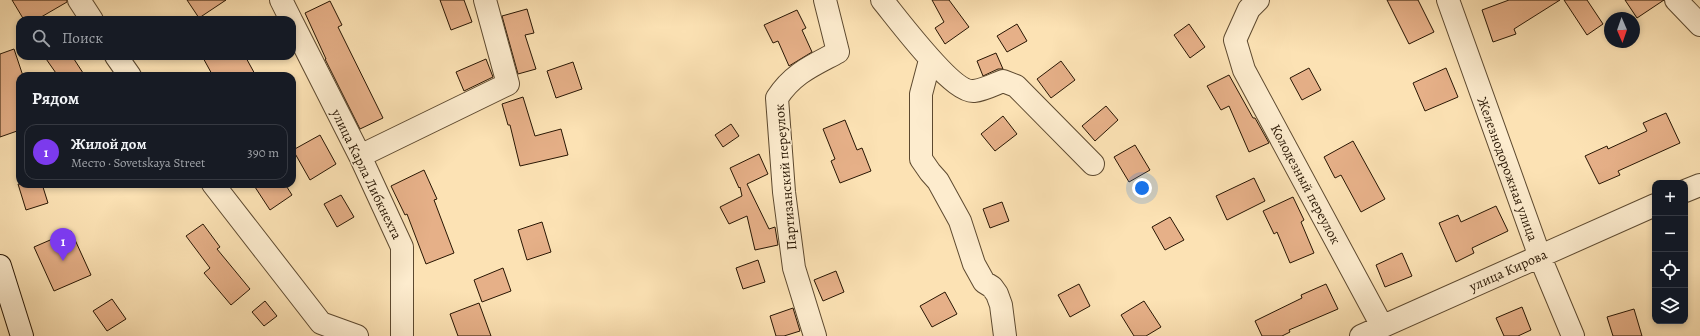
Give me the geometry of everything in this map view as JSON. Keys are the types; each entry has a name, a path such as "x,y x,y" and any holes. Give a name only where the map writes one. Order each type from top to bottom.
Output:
{"street":[{"path":"79,0 89,16"},
{"name":"улица Карла Либкнехта","path":"281,0 289,16"},
{"path":"360,156 508,84 485,0"},
{"name":"Партизанский переулок","path":"815,336 794,268 784,192 777,98 786,85 798,75 838,52 825,0"},
{"path":"882,0 930,60 962,87 974,91 1004,81 1016,86 1093,164"},
{"name":"Колодезный переулок","path":"1258,0 1248,9 1236,40 1244,70 1382,326"},
{"name":"Железнодорожная улица","path":"1448,0 1540,257 1573,336"},
{"path":"1676,0 1700,25"},
{"name":"улица Карла Либкнехта","path":"296,29 360,156 402,247 402,336"},
{"path":"119,60 127,72"},
{"path":"930,60 921,94 921,159 938,181 960,221 974,264 984,282 992,287 997,294 1001,305 1005,336"},
{"path":"1688,191 1700,185"},
{"path":"216,188 321,323 357,336"},
{"name":"улица Кирова","path":"1361,336 1652,206"},
{"path":"0,266 22,336"}],"building":[{"path":"12,0 67,0 67,2 43,16 22,16"},
{"path":"187,0 226,0 202,16 198,16"},
{"path":"440,0 464,0 472,22 451,30"},
{"path":"932,0 949,0 969,27 945,44 935,28 944,22"},
{"path":"1387,0 1418,0 1434,32 1409,44"},
{"path":"1509,0 1560,0 1514,29 1516,34 1493,42 1482,10"},
{"path":"1564,0 1587,0 1603,24 1587,35"},
{"path":"1625,0 1664,0 1640,16 1640,12 1633,12"},
{"path":"330,1 342,25 338,27 383,118 360,129 325,59 305,13"},
{"path":"527,9 534,33 525,35 536,69 518,74 502,16"},
{"path":"797,10 806,28 802,30 812,52 789,66 778,41 773,43 764,25"},
{"path":"1017,24 1027,41 1007,52 997,36"},
{"path":"1189,24 1205,47 1190,58 1174,35"},
{"path":"14,49 16,60 18,60 22,72 16,72 16,131 0,137 0,54"},
{"path":"996,53 1003,69 998,69 983,76 977,61"},
{"path":"486,59 493,77 464,91 456,72"},
{"path":"47,60 75,60 82,72 55,72"},
{"path":"204,60 247,60 254,72 211,72"},
{"path":"1061,61 1075,80 1051,98 1037,79"},
{"path":"573,62 582,89 556,98 547,71"},
{"path":"1309,68 1321,90 1302,100 1290,78"},
{"path":"1446,68 1458,97 1425,111 1413,83"},
{"path":"1229,75 1269,143 1249,152 1229,106 1221,110 1207,86"},
{"path":"523,97 535,136 561,129 568,155 520,166 510,125 508,125 502,104"},
{"path":"1106,106 1118,120 1095,141 1082,126"},
{"path":"1666,113 1680,143 1618,171 1620,175 1599,184 1585,156 1607,146 1608,149 1647,131 1643,123"},
{"path":"1003,116 1017,134 995,151 981,134"},
{"path":"845,120 857,150 862,148 871,171 840,183 831,161 835,159 823,129"},
{"path":"731,124 739,136 723,147 715,135"},
{"path":"320,135 336,164 310,180 296,155 296,148"},
{"path":"1353,141 1385,199 1361,212 1341,175 1335,178 1324,157"},
{"path":"1135,145 1150,170 1129,182 1114,157"},
{"path":"759,154 768,174 747,184 769,229 775,227 778,245 755,250 747,216 729,224 720,207 742,196 740,187 739,188 730,168"},
{"path":"424,170 437,199 434,200 454,253 426,264 407,214 405,215 391,186"},
{"path":"1254,178 1265,201 1227,220 1216,196"},
{"path":"19,188 43,188 48,203 26,210"},
{"path":"256,188 288,188 292,195 270,210"},
{"path":"341,195 354,217 337,227 324,204"},
{"path":"1293,197 1304,220 1301,222 1314,253 1290,263 1277,232 1274,234 1263,211"},
{"path":"1002,202 1009,221 990,228 983,209"},
{"path":"1496,206 1508,231 1472,248 1474,253 1456,262 1439,223 1458,215 1461,222"},
{"path":"1170,217 1184,240 1165,250 1152,227"},
{"path":"542,222 551,252 527,260 518,230"},
{"path":"203,224 220,247 217,249 250,289 231,305 204,273 210,268 186,236"},
{"path":"71,231 91,275 54,291 34,247"},
{"path":"1402,253 1412,276 1385,287 1376,265"},
{"path":"758,260 765,282 743,289 736,268"},
{"path":"503,268 511,291 482,302 474,280"},
{"path":"836,271 844,292 823,301 814,280"},
{"path":"1079,284 1090,306 1070,317 1058,295"},
{"path":"1326,284 1338,309 1289,330 1290,332 1282,336 1262,336 1255,321 1302,298 1301,295"},
{"path":"945,292 957,314 932,327 920,306"},
{"path":"112,299 126,319 107,331 93,311"},
{"path":"265,301 277,316 264,326 252,312"},
{"path":"1144,301 1161,327 1146,336 1134,336 1121,315"},
{"path":"479,303 491,336 458,336 450,314"},
{"path":"1522,307 1531,330 1518,336 1504,336 1496,318"},
{"path":"793,308 800,331 784,336 776,336 770,316"},
{"path":"1634,309 1642,336 1613,336 1607,317"}],"place":[{"name":"Жилой дом","path":"63,261"}]}
